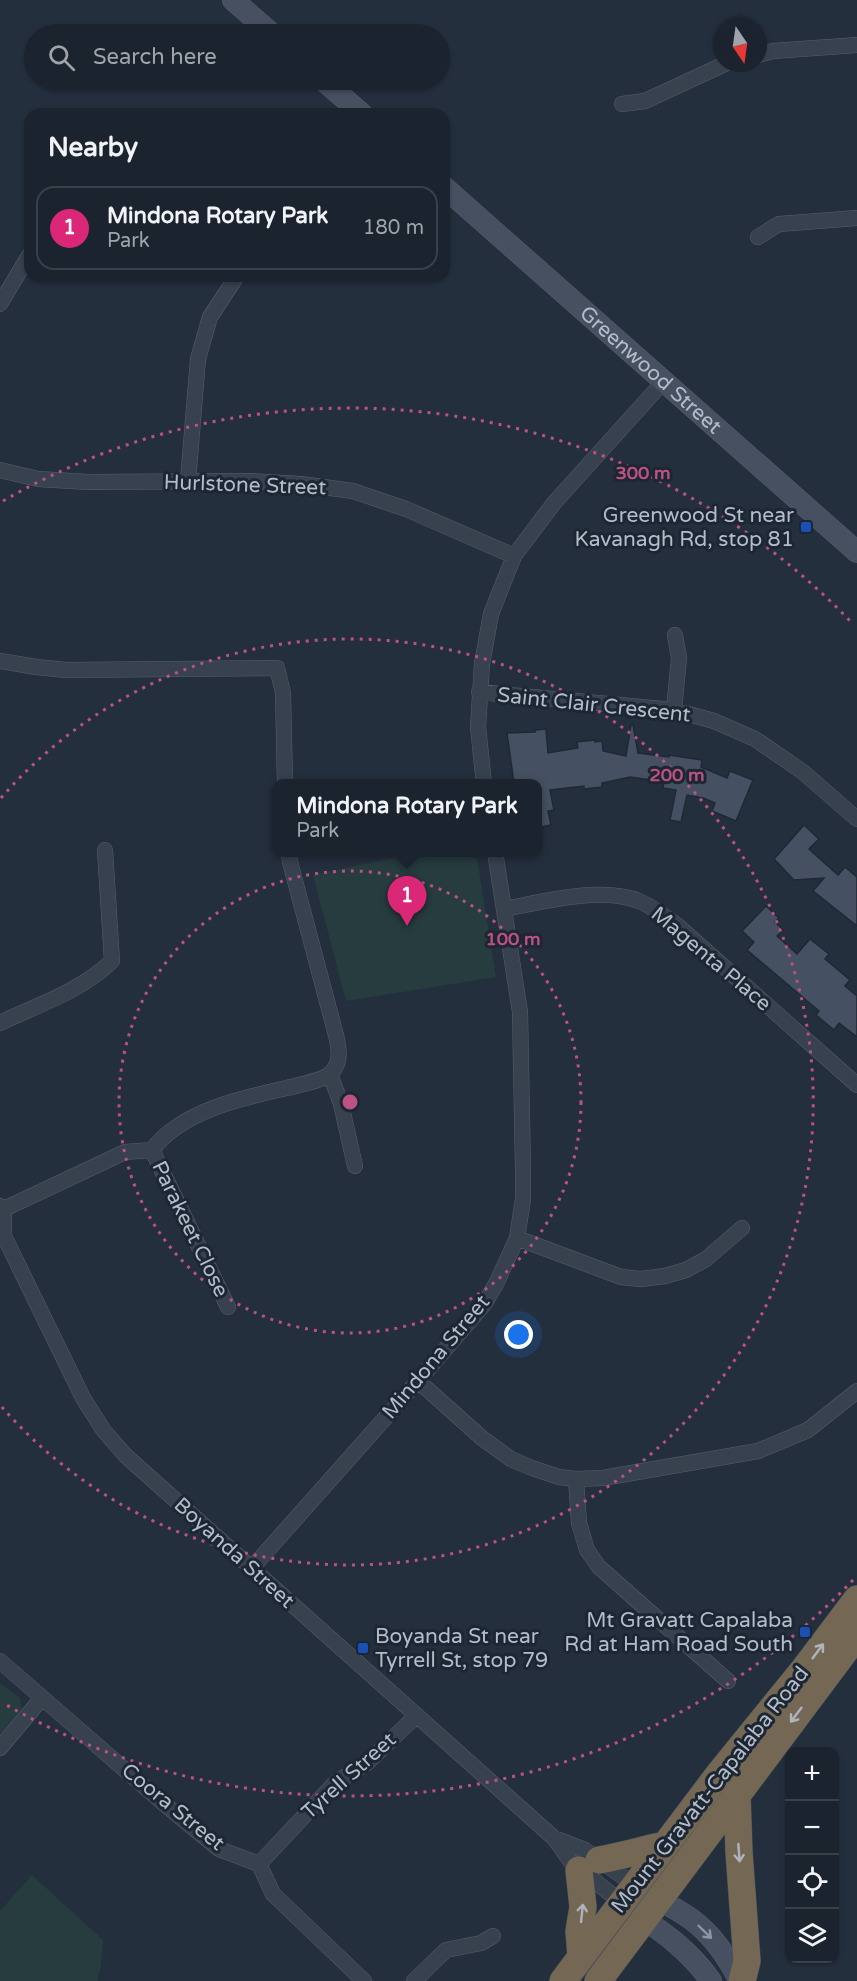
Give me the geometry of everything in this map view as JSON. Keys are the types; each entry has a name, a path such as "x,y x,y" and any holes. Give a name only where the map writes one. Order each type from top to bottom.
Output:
{"highway":[{"name":"Mount Gravatt-Capalaba Road","path":"598,1981 640,1902 665,1845 857,1599"},
{"name":"Mount Gravatt-Capalaba Road","path":"563,1981 581,1957 640,1902 737,1794 857,1635"},
{"path":"737,1794 738,1847 747,1961 741,1981"},
{"path":"581,1957 579,1931 589,1865 665,1845"}],"street":[{"path":"233,0 261,24"},
{"path":"767,53 857,45"},
{"path":"622,104 645,101 713,69"},
{"path":"334,90 355,108"},
{"name":"Greenwood Street","path":"450,192 857,552"},
{"path":"758,237 779,224 857,218"},
{"path":"0,304 24,264"},
{"path":"188,481 198,359 210,317 233,282"},
{"path":"484,779 478,728 482,664 492,614 514,556 554,503 664,381"},
{"name":"Hurlstone Street","path":"0,470 38,479 88,482 251,481 352,490 405,509 514,556"},
{"path":"674,710 679,658 675,635"},
{"path":"0,660 66,670 277,668 283,693 285,779"},
{"name":"Saint Clair Crescent","path":"479,692 674,710 714,721 755,739 803,772 857,819"},
{"path":"0,1023 78,986 101,971 111,961 105,850"},
{"path":"2,1208 125,1152 152,1150 171,1130 212,1109 241,1098 312,1082 330,1074 339,1057 337,1039 290,857"},
{"name":"Mindona Street","path":"251,1569 485,1303 517,1238 523,1199 519,1012 496,857"},
{"name":"Magenta Place","path":"504,909 575,897 615,895 638,901 659,911 857,1085"},
{"path":"330,1074 341,1104 355,1166"},
{"name":"Parakeet Close","path":"152,1150 228,1307"},
{"name":"Boyanda Street","path":"2,1208 4,1236 82,1398 104,1431 126,1456 554,1838 571,1862 589,1865 640,1902"},
{"path":"517,1238 621,1277 641,1280 686,1270 706,1259 742,1228"},
{"path":"418,1381 482,1438 511,1459 559,1477 576,1479 603,1478 758,1451 808,1430 857,1391"},
{"path":"576,1479 579,1523 587,1550 599,1567 728,1681"},
{"name":"Coora Street","path":"0,1661 219,1849 259,1864"},
{"path":"0,1748 42,1698"},
{"name":"Tyrell Street","path":"259,1864 335,1783 367,1763 416,1716"},
{"name":"Boyanda Street","path":"554,1838 585,1850 589,1865 640,1902"},
{"path":"259,1864 273,1894 364,1981"},
{"path":"640,1902 711,1981"},
{"path":"640,1902 690,1919 720,1949 741,1981"},
{"path":"414,1981 446,1950 481,1943 493,1936"}],"green space":[{"path":"396,857 477,857 496,977 346,1001 313,875"},
{"path":"0,1683 20,1698 22,1710 0,1735"},
{"path":"32,1875 103,1940 97,1981 0,1981 0,1911"}],"building":[{"path":"631,725 633,725 638,753 702,760 701,767 727,778 730,771 753,780 736,821 712,811 715,803 687,795 681,822 670,820 676,790 663,788 664,782 630,777 602,783 602,787 584,789 584,786 550,790 554,810 548,811 551,825 542,827 542,779 513,779 507,733 535,732 546,729 548,753 578,748 577,742 595,740 595,742 602,741 603,751 626,756"},
{"path":"804,825 819,839 809,849 838,875 845,867 857,877 857,926 813,891 824,878 794,880 774,859"},
{"path":"766,906 779,918 775,922 783,930 777,936 797,954 810,939 829,954 825,959 850,980 845,986 857,996 857,1037 839,1023 834,1030 816,1015 819,1011 747,950 754,942 742,931"}],"place":[{"name":"Greenwood St near Kavanagh Rd, stop 81","path":"806,527"},
{"name":"Mindona Rotary Park","path":"407,926"},
{"name":"Mt Gravatt Capalaba Rd at Ham Road South","path":"805,1632"},
{"name":"Boyanda St near Tyrrell St, stop 79","path":"363,1648"}]}
